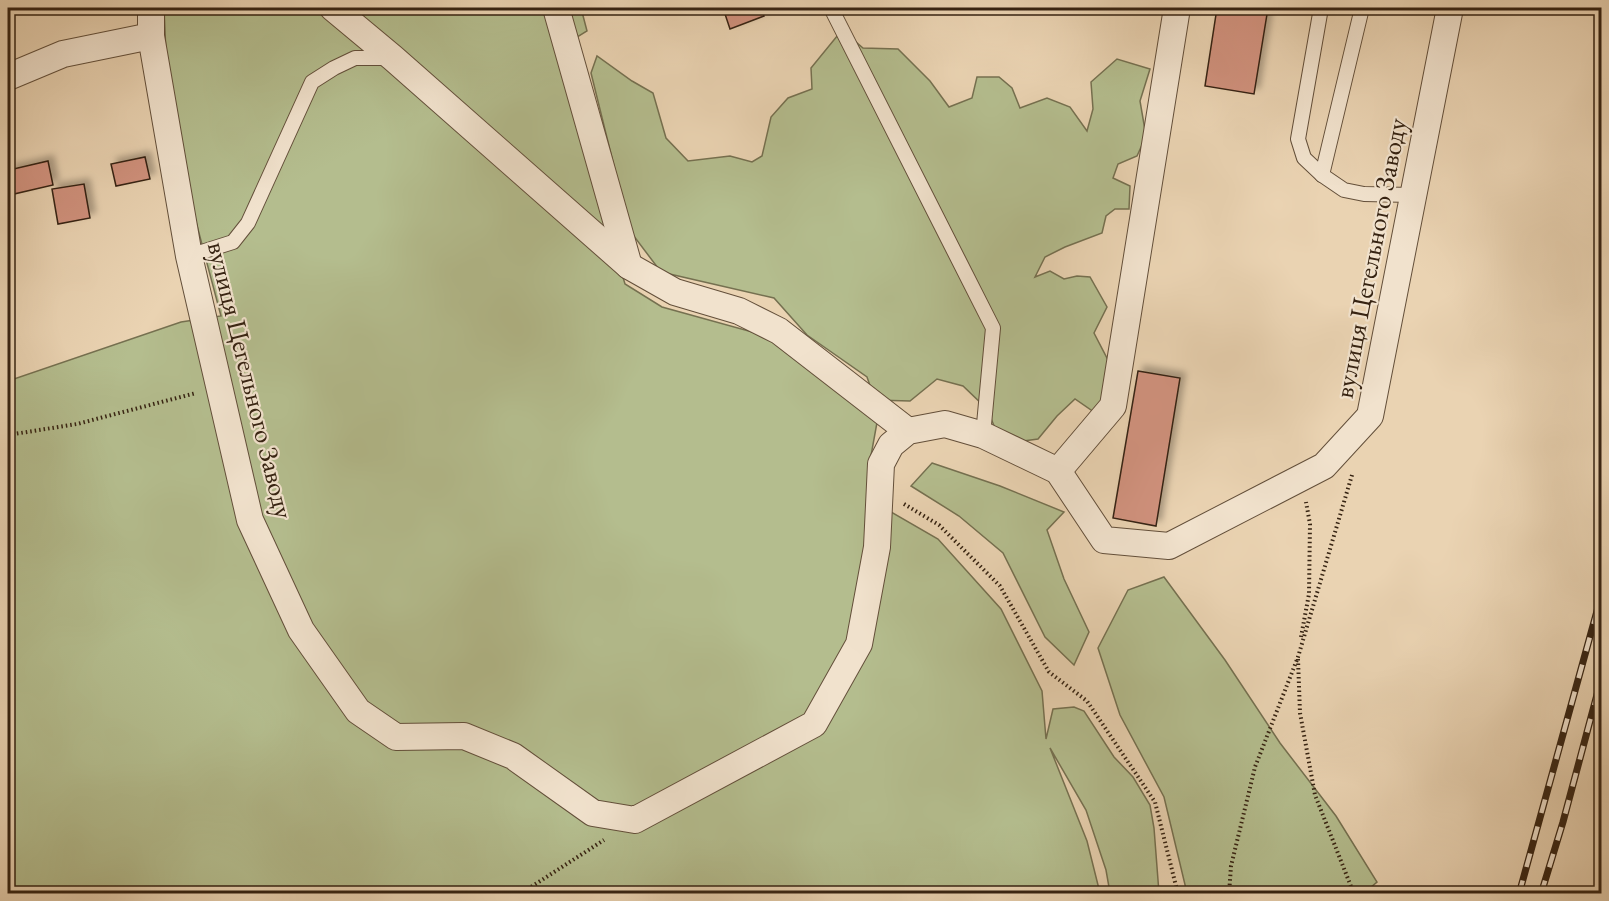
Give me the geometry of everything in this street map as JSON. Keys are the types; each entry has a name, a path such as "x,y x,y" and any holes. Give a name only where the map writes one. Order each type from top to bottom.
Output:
{"street":[{"name":"вулиця Цегельного Заводу","path":"152,8 151,36 189,256 250,520 301,630 358,711 396,736 464,736 513,756 593,813 635,820"},
{"path":"333,8 629,266 675,292 739,310 779,331 908,431"},
{"path":"556,8 629,266"},
{"path":"635,820 814,724 859,644 878,548 881,464 891,445 908,431 945,424 983,435 1058,471 1113,406 1177,8"},
{"name":"вулиця Цегельного Заводу","path":"1058,471 1104,540 1169,546 1324,466 1370,416 1450,8"},
{"path":"8,77 63,54 151,36"}],"lane":[{"path":"831,8 993,328 983,435"},
{"path":"1321,8 1298,139 1304,158 1322,175 1344,189 1364,194 1412,195"},
{"path":"1322,175 1362,8"},
{"path":"189,256 233,242 248,223 312,82 355,58 393,58"}],"path":[{"path":"8,435 77,424 219,387"},
{"path":"1229,894 1232,866 1256,766 1298,657 1353,473"},
{"path":"1302,477 1310,524 1309,594 1298,657 1300,713 1315,795 1354,894"},
{"path":"879,490 939,525 985,570 1000,586 1049,672 1087,700 1155,802 1178,894"},
{"path":"520,894 635,820"}],"green space":[{"path":"164,8 321,8 337,22 356,8 581,8 587,31 556,50 625,284 662,307 770,337 878,417 870,461 872,501 938,539 1001,609 1042,691 1046,739 1053,709 1074,707 1084,711 1114,757 1133,777 1150,805 1159,893 1110,893 1106,870 1086,810 1050,748 1087,841 1100,893 8,893 8,381 181,322 221,316 195,218 166,54"},
{"path":"842,30 863,48 898,49 930,81 949,107 972,98 977,77 999,77 1012,88 1020,108 1047,98 1070,107 1087,131 1093,109 1091,82 1117,59 1150,69 1140,101 1146,136 1137,156 1118,164 1113,178 1130,186 1129,209 1115,209 1106,216 1102,233 1045,257 1035,277 1050,271 1064,279 1077,276 1090,277 1107,307 1094,333 1110,364 1106,399 1094,412 1075,399 1038,439 1016,442 995,428 987,409 963,386 937,379 910,401 875,400 867,377 807,335 774,298 661,272 630,231 591,73 597,56 653,93 666,138 688,161 730,156 752,162 762,156 771,117 788,98 812,89 811,68"},
{"path":"932,463 1000,486 1064,512 1047,530 1064,579 1089,632 1074,665 1045,637 1003,553 959,516 911,486"},
{"path":"1164,577 1225,660 1280,743 1336,816 1377,882 1364,893 1187,893 1164,797 1120,715 1098,648 1128,590"}],"building":[{"path":"723,8 761,8 764,16 730,29"},
{"path":"862,8 942,8 862,13"},
{"path":"1217,8 1268,8 1254,94 1205,86"},
{"path":"145,157 150,179 116,186 111,164"},
{"path":"48,161 53,185 14,194 9,170"},
{"path":"84,184 90,218 58,224 52,189"},
{"path":"1138,371 1180,378 1156,526 1113,518"}],"railway":[{"path":"1519,894 1602,593"},
{"path":"1541,894 1602,676"}]}
